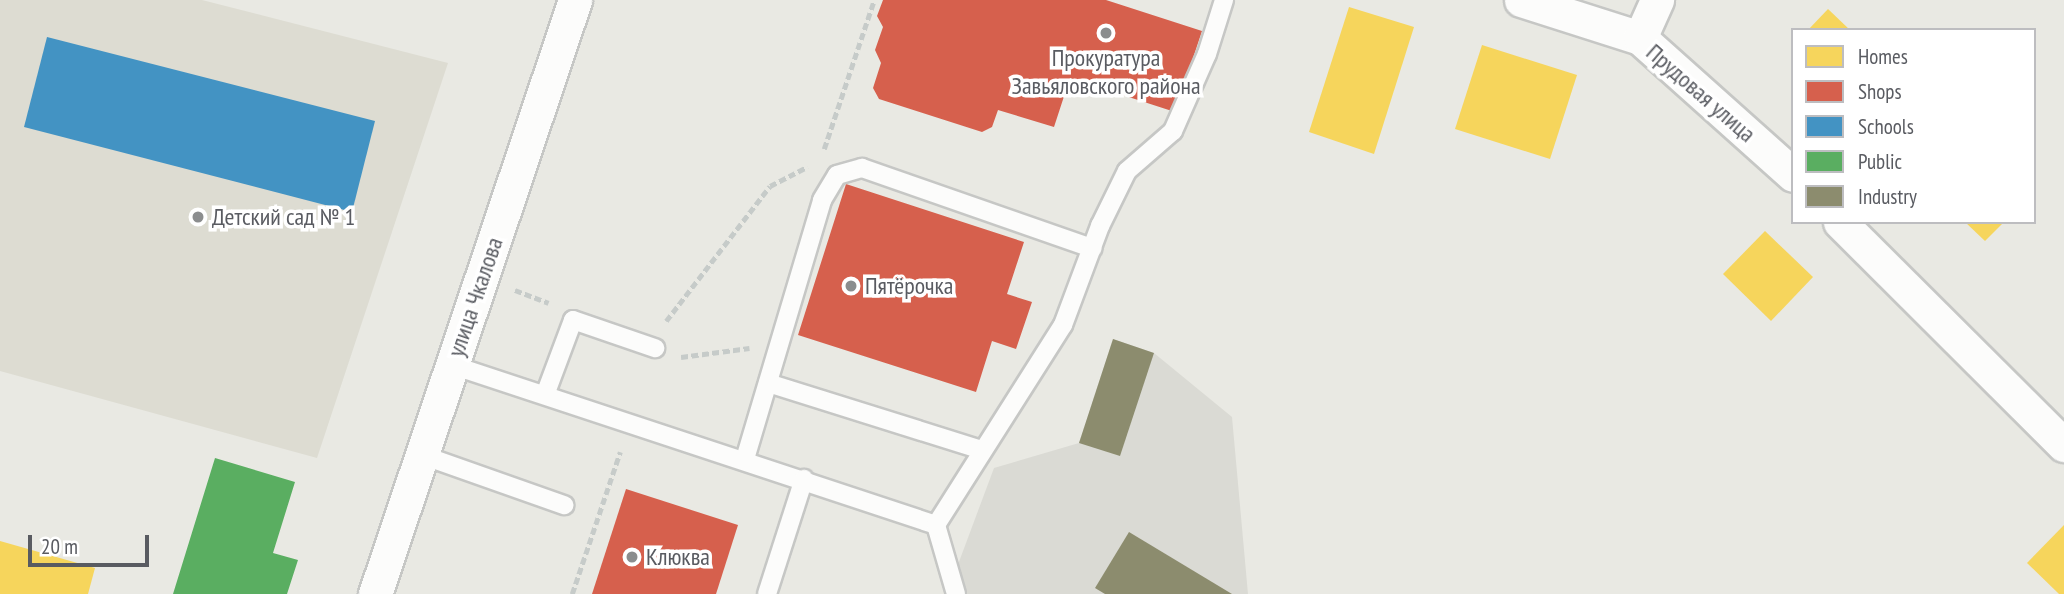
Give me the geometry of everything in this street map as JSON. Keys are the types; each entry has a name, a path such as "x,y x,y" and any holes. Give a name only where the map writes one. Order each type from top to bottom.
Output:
{"street":[{"name":"улица Чкалова","path":"375,594 575,0"},
{"name":"Прудовая улица","path":"1521,0 1640,38 1791,173"},
{"path":"1640,38 1657,0"},
{"path":"1842,224 2064,445"}],"lane":[{"path":"956,594 936,525 1063,325 1091,248 1127,171 1173,131 1208,54 1224,0"},
{"path":"745,459 822,200 837,174 862,168 1091,248"},
{"path":"545,395 573,320 655,348"},
{"path":"452,365 745,459 936,525"},
{"path":"768,383 982,450"},
{"path":"422,454 564,505"},
{"path":"767,594 804,479"}],"path":[{"path":"779,344 683,358 655,348 661,327 770,186 820,160 874,0"},
{"path":"820,160 837,174"},
{"path":"572,594 630,422"}],"shaded area":[{"name":"Детский сад № 1","path":"0,0 202,0 448,63 317,458 0,371"},
{"path":"1113,339 1154,353 1232,417 1248,594 947,594 994,468 1079,443"}],"building: Homes":[{"path":"1349,7 1414,27 1374,154 1309,132"},
{"path":"1828,9 1848,28 1810,28"},
{"path":"1482,45 1577,75 1550,159 1455,129"},
{"path":"1967,224 2002,224 1985,241"},
{"path":"1765,231 1813,277 1771,321 1723,274"},
{"path":"2064,525 2064,594 2059,594 2027,563"},
{"path":"0,541 95,568 88,594 0,594"}],"building: Shops":[{"path":"883,0 1106,0 1202,31 1175,112 1070,78 1054,127 998,110 992,127 982,132 879,99 873,88 881,63 875,50 883,27 877,16"},
{"path":"846,184 1024,242 1007,294 1032,302 1016,349 992,341 976,392 798,335"},
{"path":"626,489 738,525 716,594 592,594"}],"building: Schools":[{"path":"47,37 375,121 352,212 24,127"}],"building: Public":[{"path":"215,458 295,482 273,553 298,560 287,594 173,594"}],"building: Industry":[{"path":"1113,339 1154,353 1120,456 1079,443"},
{"path":"1129,532 1232,594 1105,594 1095,588"}],"place":[{"name":"Прокуратура Завьяловского района","path":"1106,33"},
{"name":"Детский сад № 1","path":"198,217"},
{"name":"Пятёрочка","path":"851,286"},
{"name":"Клюква","path":"632,557"}]}
